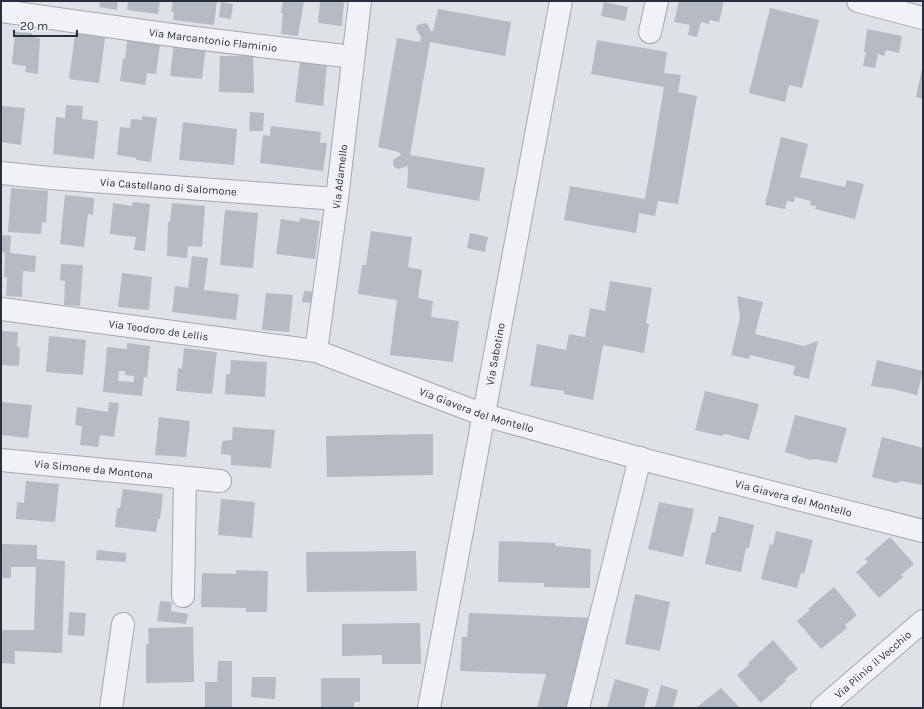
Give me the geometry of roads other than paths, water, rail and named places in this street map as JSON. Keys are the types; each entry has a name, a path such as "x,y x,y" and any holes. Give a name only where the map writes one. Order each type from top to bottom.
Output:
{"street":[{"name":"Via Adamello","path":"316,351 360,1"},
{"name":"Via Sabotino","path":"430,708 561,1"},
{"path":"650,32 657,1"},
{"path":"858,1 923,18"},
{"name":"Via Marcantonio Flaminio","path":"1,11 179,36 353,57"},
{"name":"Via Castellano di Salomone","path":"1,173 336,199"},
{"name":"Via Teodoro de Lellis","path":"1,309 316,351"},
{"name":"Via Giavera del Montello","path":"316,351 484,415 640,458 923,531"},
{"path":"578,708 640,458"},
{"name":"Via Simone da Montona","path":"1,460 220,481"},
{"path":"183,596 185,478"},
{"name":"Via Plinio il Vecchio","path":"822,708 923,622"},
{"path":"110,708 123,624"}]}
